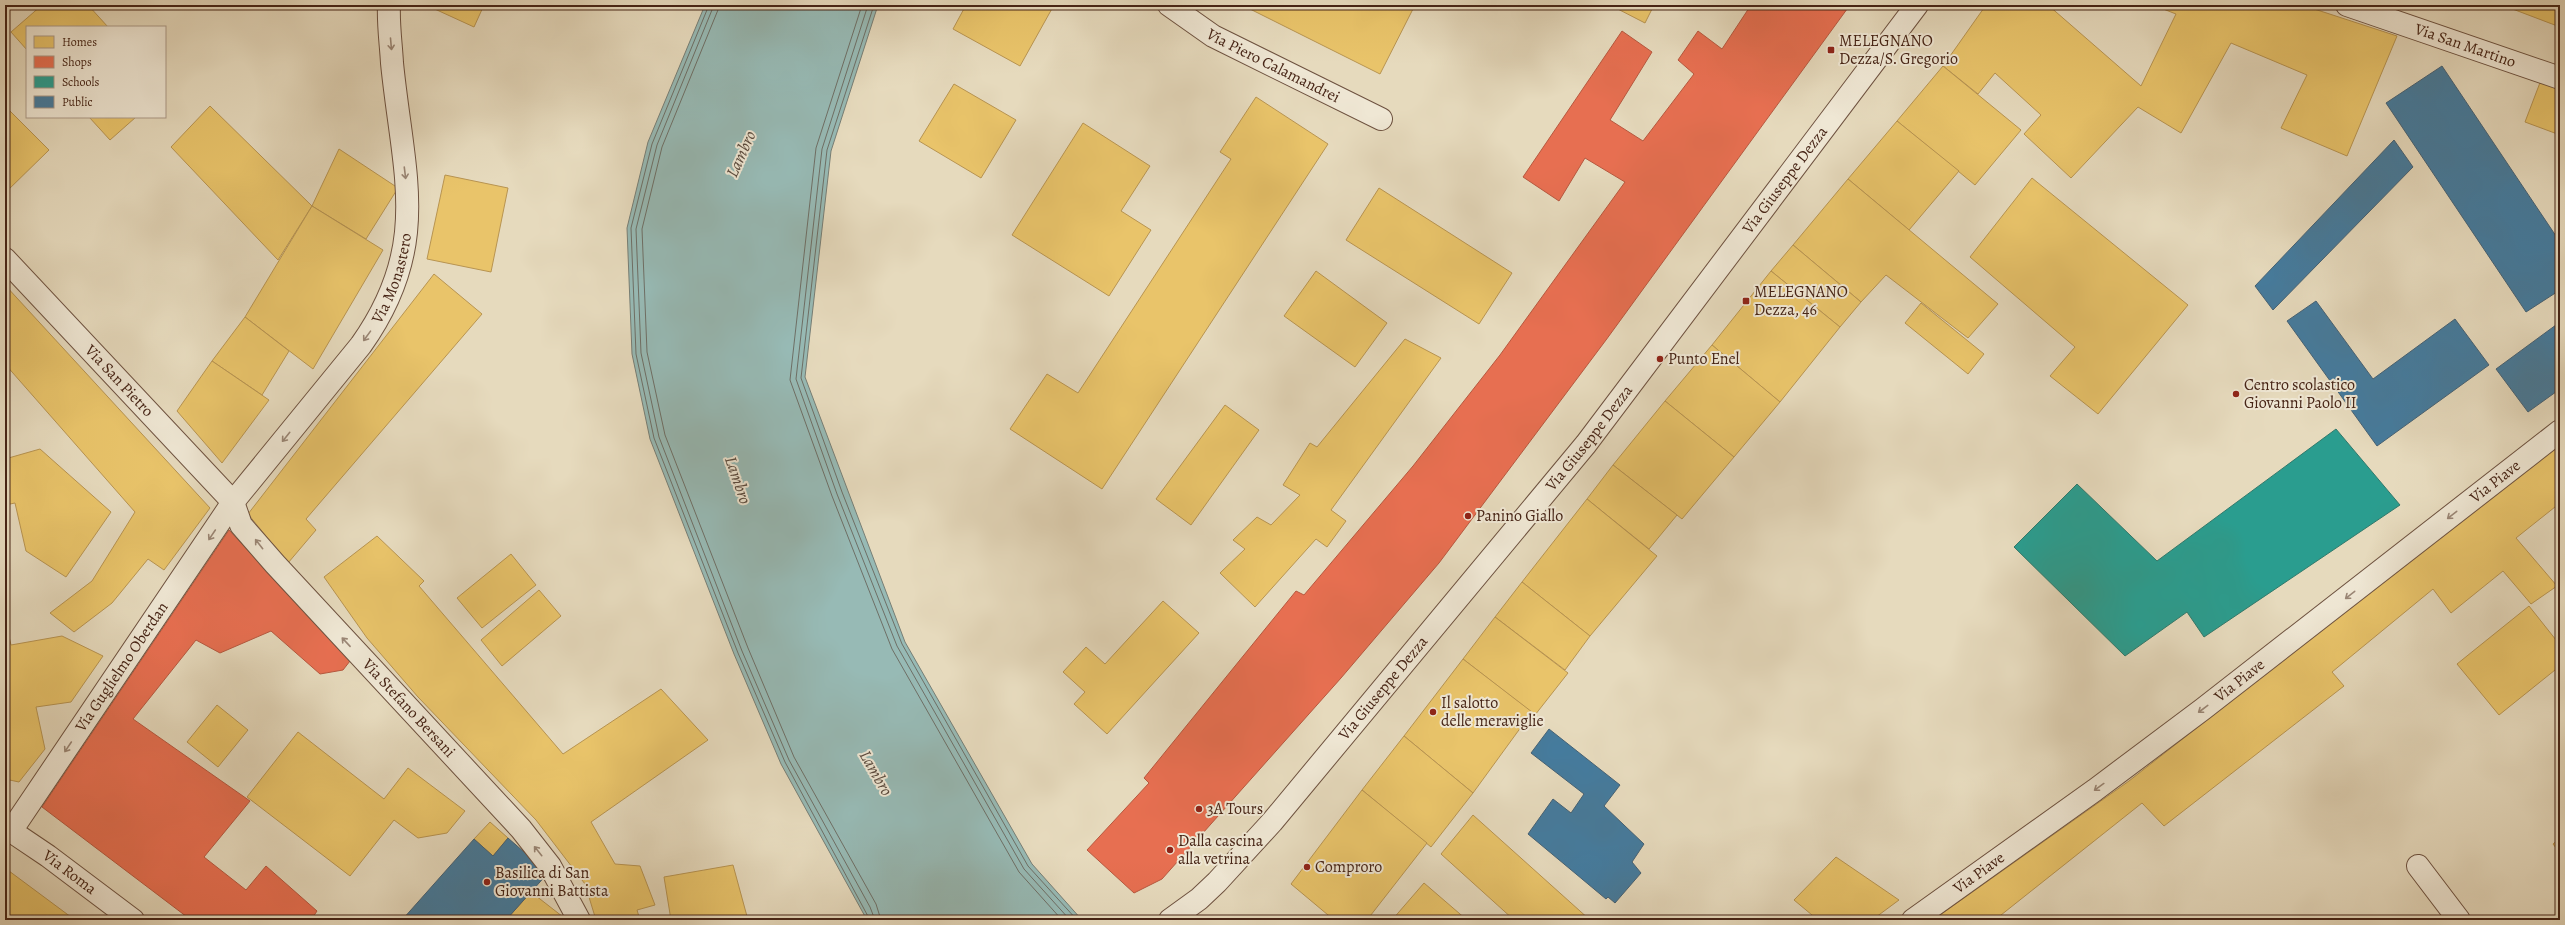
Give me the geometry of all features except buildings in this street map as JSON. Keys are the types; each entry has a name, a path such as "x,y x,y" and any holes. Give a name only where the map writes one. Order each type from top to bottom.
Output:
{"street":[{"name":"Via Monastero","path":"234,502 374,327 393,290 400,271 405,250 409,204 394,79 389,5"},
{"name":"Via Piero Calamandrei","path":"1170,5 1213,36 1381,119"},
{"name":"Via Giuseppe Dezza","path":"1170,920 1199,899 1263,832 1586,444 1917,5"},
{"name":"Via San Martino","path":"2347,5 2560,78"},
{"name":"Via San Pietro","path":"5,259 234,502"},
{"name":"Via Piave","path":"1913,920 2089,794 2203,709 2560,431"},
{"name":"Via Guglielmo Oberdan","path":"8,829 234,502"},
{"name":"Via Stefano Bersani","path":"234,502 241,525 275,564 521,829 550,866 579,920"},
{"name":"Via Roma","path":"8,829 48,856 132,920"},
{"path":"2418,866 2459,920"}],"water":[{"name":"Lambro","path":"705,5 878,5 831,151 805,377 905,642 1032,864 1082,920 867,920 781,764 734,654 650,439 632,354 627,228 648,142"}],"place":[{"name":"MELEGNANO Dezza/S. Gregorio","path":"1831,50"},
{"name":"MELEGNANO Dezza, 46","path":"1746,301"},
{"name":"Punto Enel","path":"1660,359"},
{"name":"Centro scolastico Giovanni Paolo II","path":"2236,394"},
{"name":"Panino Giallo","path":"1468,516"},
{"name":"Il salotto delle meraviglie","path":"1433,712"},
{"name":"3A Tours","path":"1199,809"},
{"name":"Dalla cascina alla vetrina","path":"1170,850"},
{"name":"Comproro","path":"1307,867"},
{"name":"Basilica di San Giovanni Battista","path":"487,882"}]}
